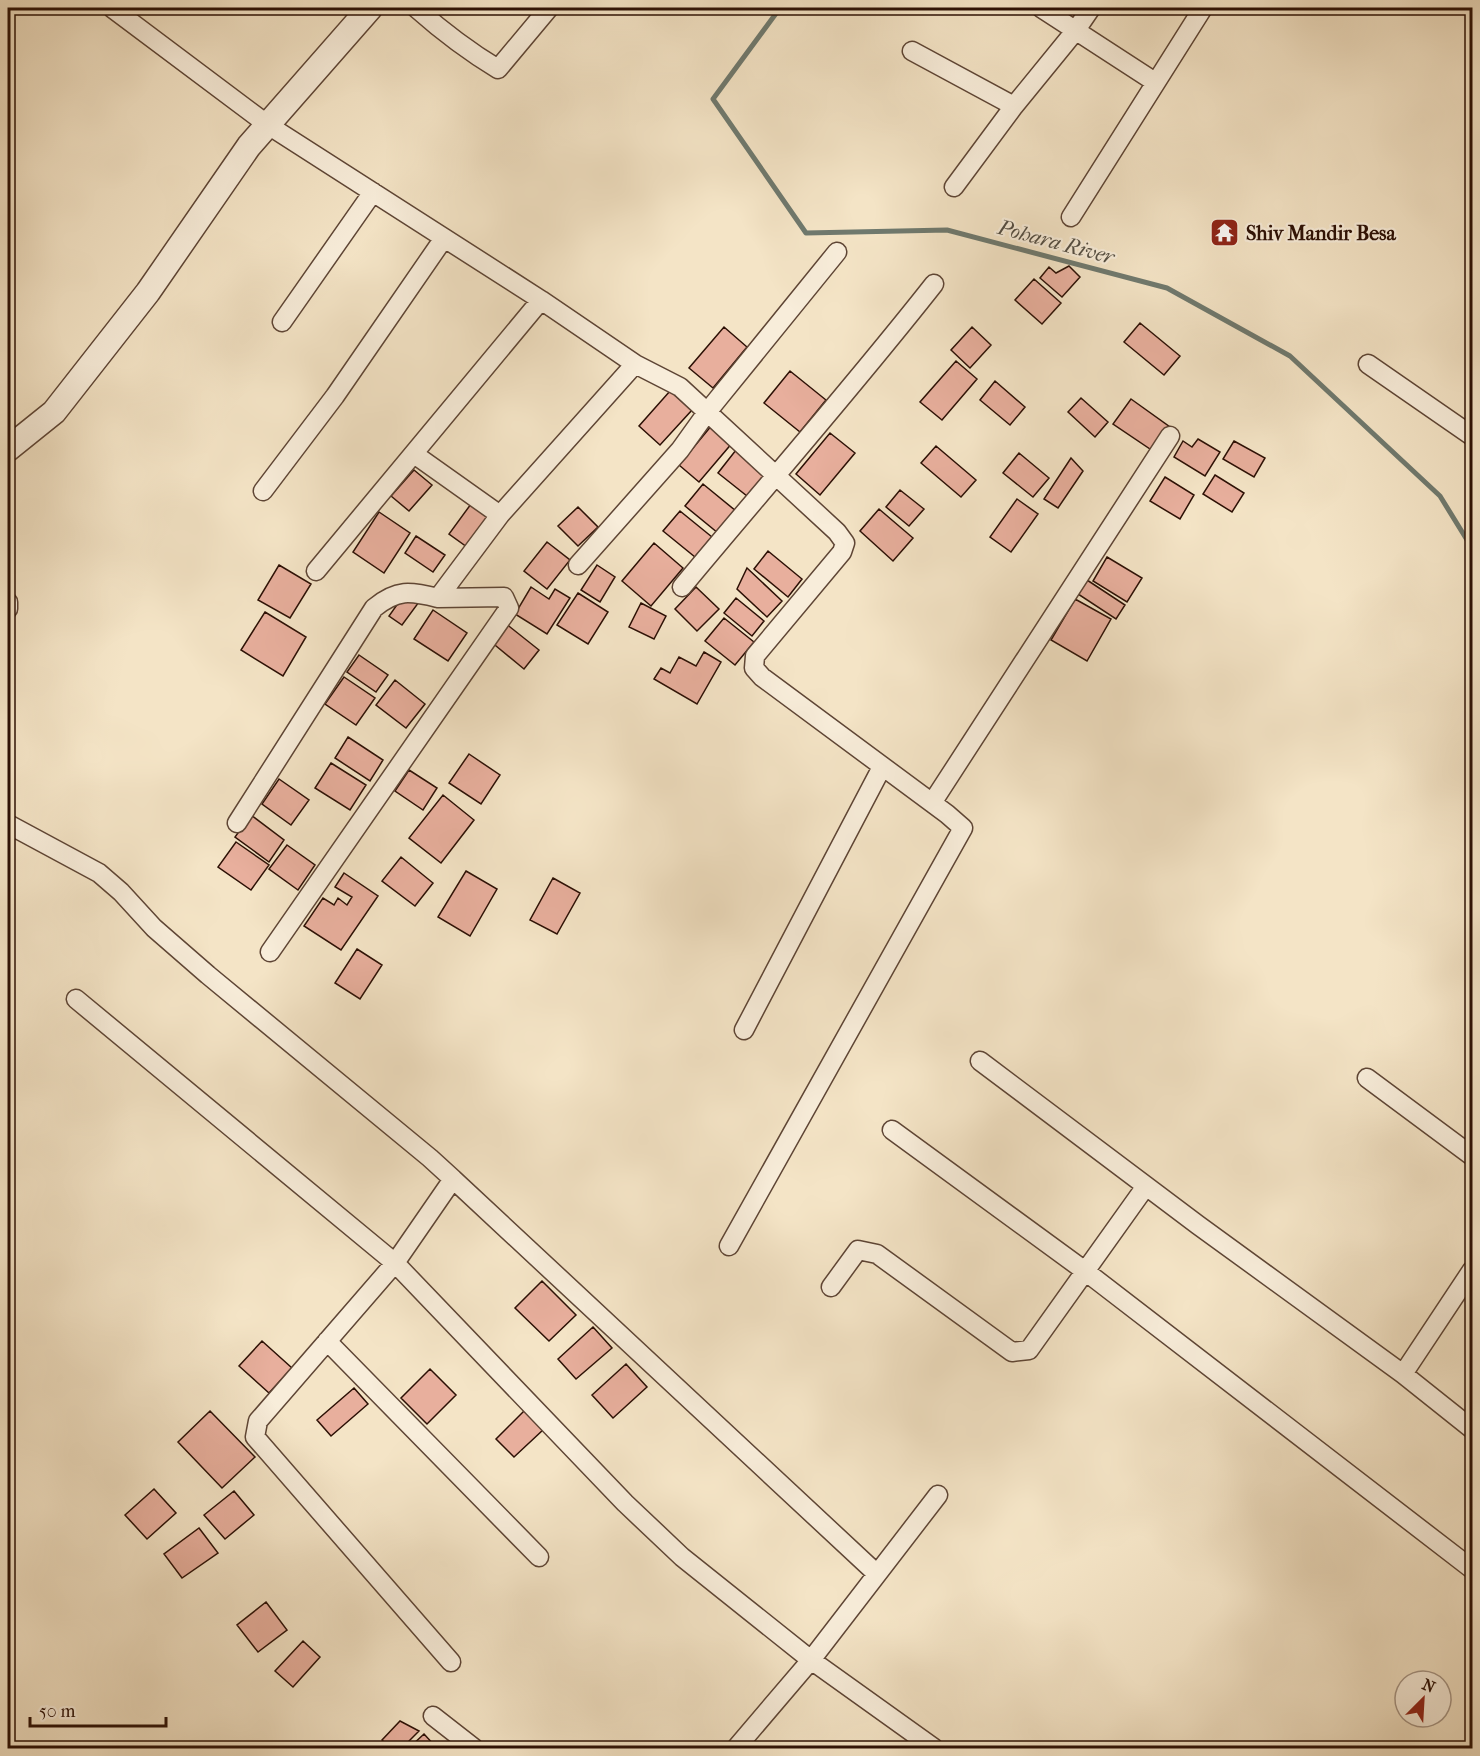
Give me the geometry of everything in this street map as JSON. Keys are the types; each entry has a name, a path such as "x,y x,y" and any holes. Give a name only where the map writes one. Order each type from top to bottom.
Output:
{"street":[{"path":"112,8 268,125 541,300 635,364 680,387 837,532 845,543 842,552 755,656 754,668 762,677 933,803 963,828 729,1246"},
{"path":"8,449 54,412 148,292 249,146 370,8"},
{"path":"416,8 465,48 498,69 549,8"},
{"path":"1041,8 1155,82"},
{"path":"954,187 1091,8"},
{"path":"1071,217 1203,8"},
{"path":"912,51 1014,106"},
{"path":"282,322 373,192"},
{"path":"263,491 335,396 444,238"},
{"path":"578,565 680,450 708,411 837,252"},
{"path":"682,587 775,474 844,396 934,284"},
{"path":"316,572 541,300"},
{"path":"438,598 500,515 635,364"},
{"path":"1368,364 1473,436"},
{"path":"933,803 1170,436"},
{"path":"414,454 500,515"},
{"path":"237,823 374,608 386,598 406,591 438,598 504,597 509,608 270,952"},
{"path":"8,602 8,609"},
{"path":"744,1030 882,767"},
{"path":"8,824 99,873 121,892 154,928 199,968 430,1158 877,1575"},
{"path":"76,999 395,1263 625,1503 674,1550 811,1660 934,1749"},
{"path":"980,1061 1473,1429"},
{"path":"1367,1078 1473,1156"},
{"path":"892,1130 1085,1271 1473,1569"},
{"path":"452,1662 255,1437 258,1421 395,1263 453,1179"},
{"path":"831,1287 858,1250 877,1254 1012,1352 1029,1350 1146,1186"},
{"path":"1402,1374 1473,1270"},
{"path":"327,1341 539,1557"},
{"path":"738,1748 811,1660 938,1495"},
{"path":"433,1716 474,1749"}],"building":[{"path":"1069,266 1080,277 1062,297 1040,278 1049,267 1056,273"},
{"path":"1034,279 1061,303 1042,324 1015,300"},
{"path":"1140,323 1180,356 1164,375 1124,342"},
{"path":"724,327 747,347 713,388 689,368"},
{"path":"972,327 991,345 970,368 951,350"},
{"path":"956,361 977,379 942,420 920,402"},
{"path":"790,371 826,400 800,432 764,403"},
{"path":"995,381 1025,407 1010,425 980,400"},
{"path":"670,391 692,410 660,445 639,426"},
{"path":"1081,398 1108,422 1095,437 1068,412"},
{"path":"1131,399 1170,427 1153,451 1113,424"},
{"path":"712,425 733,442 699,482 679,465"},
{"path":"830,433 855,453 820,495 796,474"},
{"path":"1198,439 1220,452 1205,476 1174,457 1183,441 1192,447"},
{"path":"1234,441 1265,458 1254,477 1223,459"},
{"path":"936,446 976,480 961,497 921,463"},
{"path":"736,450 766,474 747,496 718,473"},
{"path":"1019,453 1049,478 1033,497 1003,473"},
{"path":"1071,458 1083,471 1058,508 1044,499"},
{"path":"414,470 432,485 409,511 391,496"},
{"path":"1215,475 1244,493 1232,512 1203,494"},
{"path":"1165,477 1194,495 1180,519 1150,501"},
{"path":"703,484 736,511 718,533 685,506"},
{"path":"900,490 924,509 909,526 886,507"},
{"path":"1017,499 1038,514 1011,552 990,537"},
{"path":"471,504 489,517 467,547 449,534"},
{"path":"578,507 598,527 578,546 558,526"},
{"path":"879,509 913,538 893,561 860,531"},
{"path":"680,511 712,537 695,557 663,531"},
{"path":"379,512 410,533 384,573 353,552"},
{"path":"416,536 445,555 433,572 405,553"},
{"path":"547,542 570,560 547,589 524,571"},
{"path":"654,543 683,568 651,606 622,581"},
{"path":"768,551 802,579 788,597 754,569"},
{"path":"1107,557 1142,578 1127,602 1093,581"},
{"path":"279,565 311,584 290,618 258,600"},
{"path":"597,565 615,577 600,602 581,590"},
{"path":"747,568 782,601 767,617 737,589"},
{"path":"1087,580 1125,605 1116,619 1078,594"},
{"path":"531,587 549,599 555,589 570,598 547,634 515,614"},
{"path":"696,587 719,609 697,631 675,609"},
{"path":"406,592 419,602 402,625 389,616"},
{"path":"578,593 608,612 588,644 557,625"},
{"path":"736,598 764,621 752,636 724,613"},
{"path":"1075,599 1111,619 1087,661 1051,640"},
{"path":"641,603 666,616 654,639 629,627"},
{"path":"433,610 467,633 448,661 414,639"},
{"path":"265,612 306,637 283,676 241,650"},
{"path":"724,618 754,642 735,665 705,641"},
{"path":"505,623 539,650 524,669 490,641"},
{"path":"704,652 721,662 697,704 654,679 661,668 670,673 679,657 696,666"},
{"path":"359,655 388,675 376,692 347,672"},
{"path":"344,677 375,698 356,725 325,704"},
{"path":"395,680 425,704 406,728 376,705"},
{"path":"348,737 383,760 370,781 335,758"},
{"path":"469,754 500,775 481,804 449,783"},
{"path":"331,763 366,785 350,810 315,788"},
{"path":"409,770 437,788 423,810 395,791"},
{"path":"279,779 309,800 291,825 262,804"},
{"path":"443,795 474,820 441,863 409,838"},
{"path":"251,815 284,840 269,862 235,837"},
{"path":"236,842 269,865 251,890 218,867"},
{"path":"287,845 315,865 298,890 269,869"},
{"path":"401,857 433,883 415,906 382,881"},
{"path":"466,871 497,889 470,936 438,917"},
{"path":"344,873 378,896 341,950 304,926 323,898 334,905 338,898 347,905 352,897 335,887"},
{"path":"553,878 580,893 557,934 530,920"},
{"path":"357,949 382,965 360,999 335,983"},
{"path":"542,1281 576,1315 549,1341 515,1308"},
{"path":"593,1327 612,1348 576,1379 558,1359"},
{"path":"262,1341 292,1368 269,1393 239,1366"},
{"path":"626,1364 647,1387 613,1418 592,1395"},
{"path":"430,1369 456,1395 427,1424 401,1398"},
{"path":"354,1388 368,1404 331,1436 317,1420"},
{"path":"525,1410 544,1429 514,1457 496,1439"},
{"path":"210,1411 255,1457 222,1488 178,1442"},
{"path":"154,1489 176,1513 147,1539 125,1515"},
{"path":"234,1491 254,1515 225,1539 204,1515"},
{"path":"199,1528 218,1553 182,1578 164,1554"},
{"path":"266,1602 287,1630 258,1652 237,1625"},
{"path":"303,1641 320,1657 293,1687 275,1671"},
{"path":"400,1721 419,1731 402,1748 390,1748 382,1740"},
{"path":"424,1734 436,1747 409,1748"}],"waterway":[{"name":"Pohara River","path":"780,8 713,99 806,233 947,230 1167,288 1290,356 1440,496 1472,548"}],"place":[{"name":"Shiv Mandir Besa","path":"1225,233"}]}
